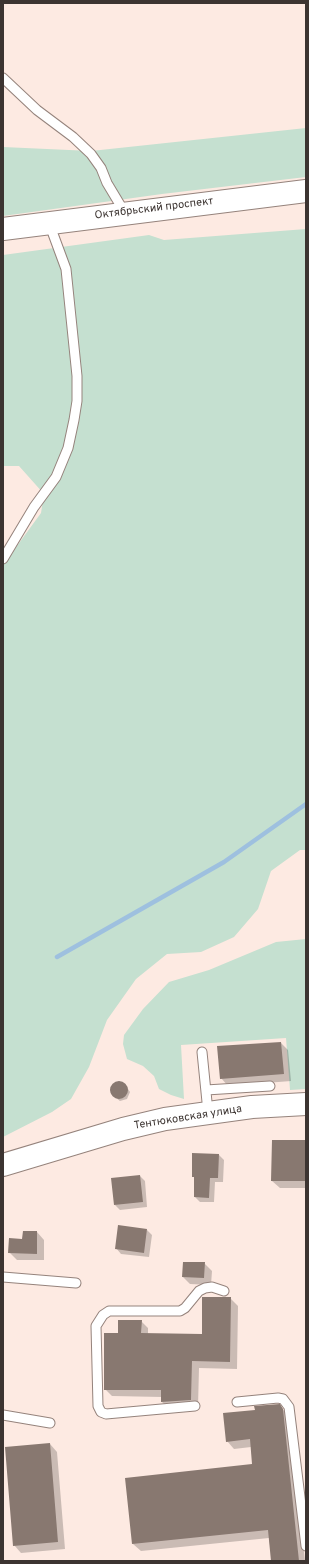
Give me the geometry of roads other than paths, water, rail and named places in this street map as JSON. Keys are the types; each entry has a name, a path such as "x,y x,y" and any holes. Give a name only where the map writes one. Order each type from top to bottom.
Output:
{"street":[{"name":"Октябрьский проспект","path":"3,229 306,191"},
{"name":"Тентюковская улица","path":"3,1165 123,1129 165,1119 252,1107 306,1104"}],"lane":[{"path":"3,78 37,110 74,137 91,154 101,168 107,183 125,213"},
{"path":"3,558 34,508 56,477 68,448 77,401 77,376 66,269 49,223"},
{"path":"202,1052 208,1112"},
{"path":"206,1090 270,1086"},
{"path":"3,1278 76,1283"},
{"path":"195,1406 99,1414 96,1326 103,1315 109,1311 180,1311 185,1308 199,1291 205,1288 212,1287 224,1291"},
{"path":"237,1402 278,1398 283,1399 289,1407 306,1546"},
{"path":"3,1415 50,1423"}],"waterway":[{"path":"57,957 224,862 306,804"}]}
